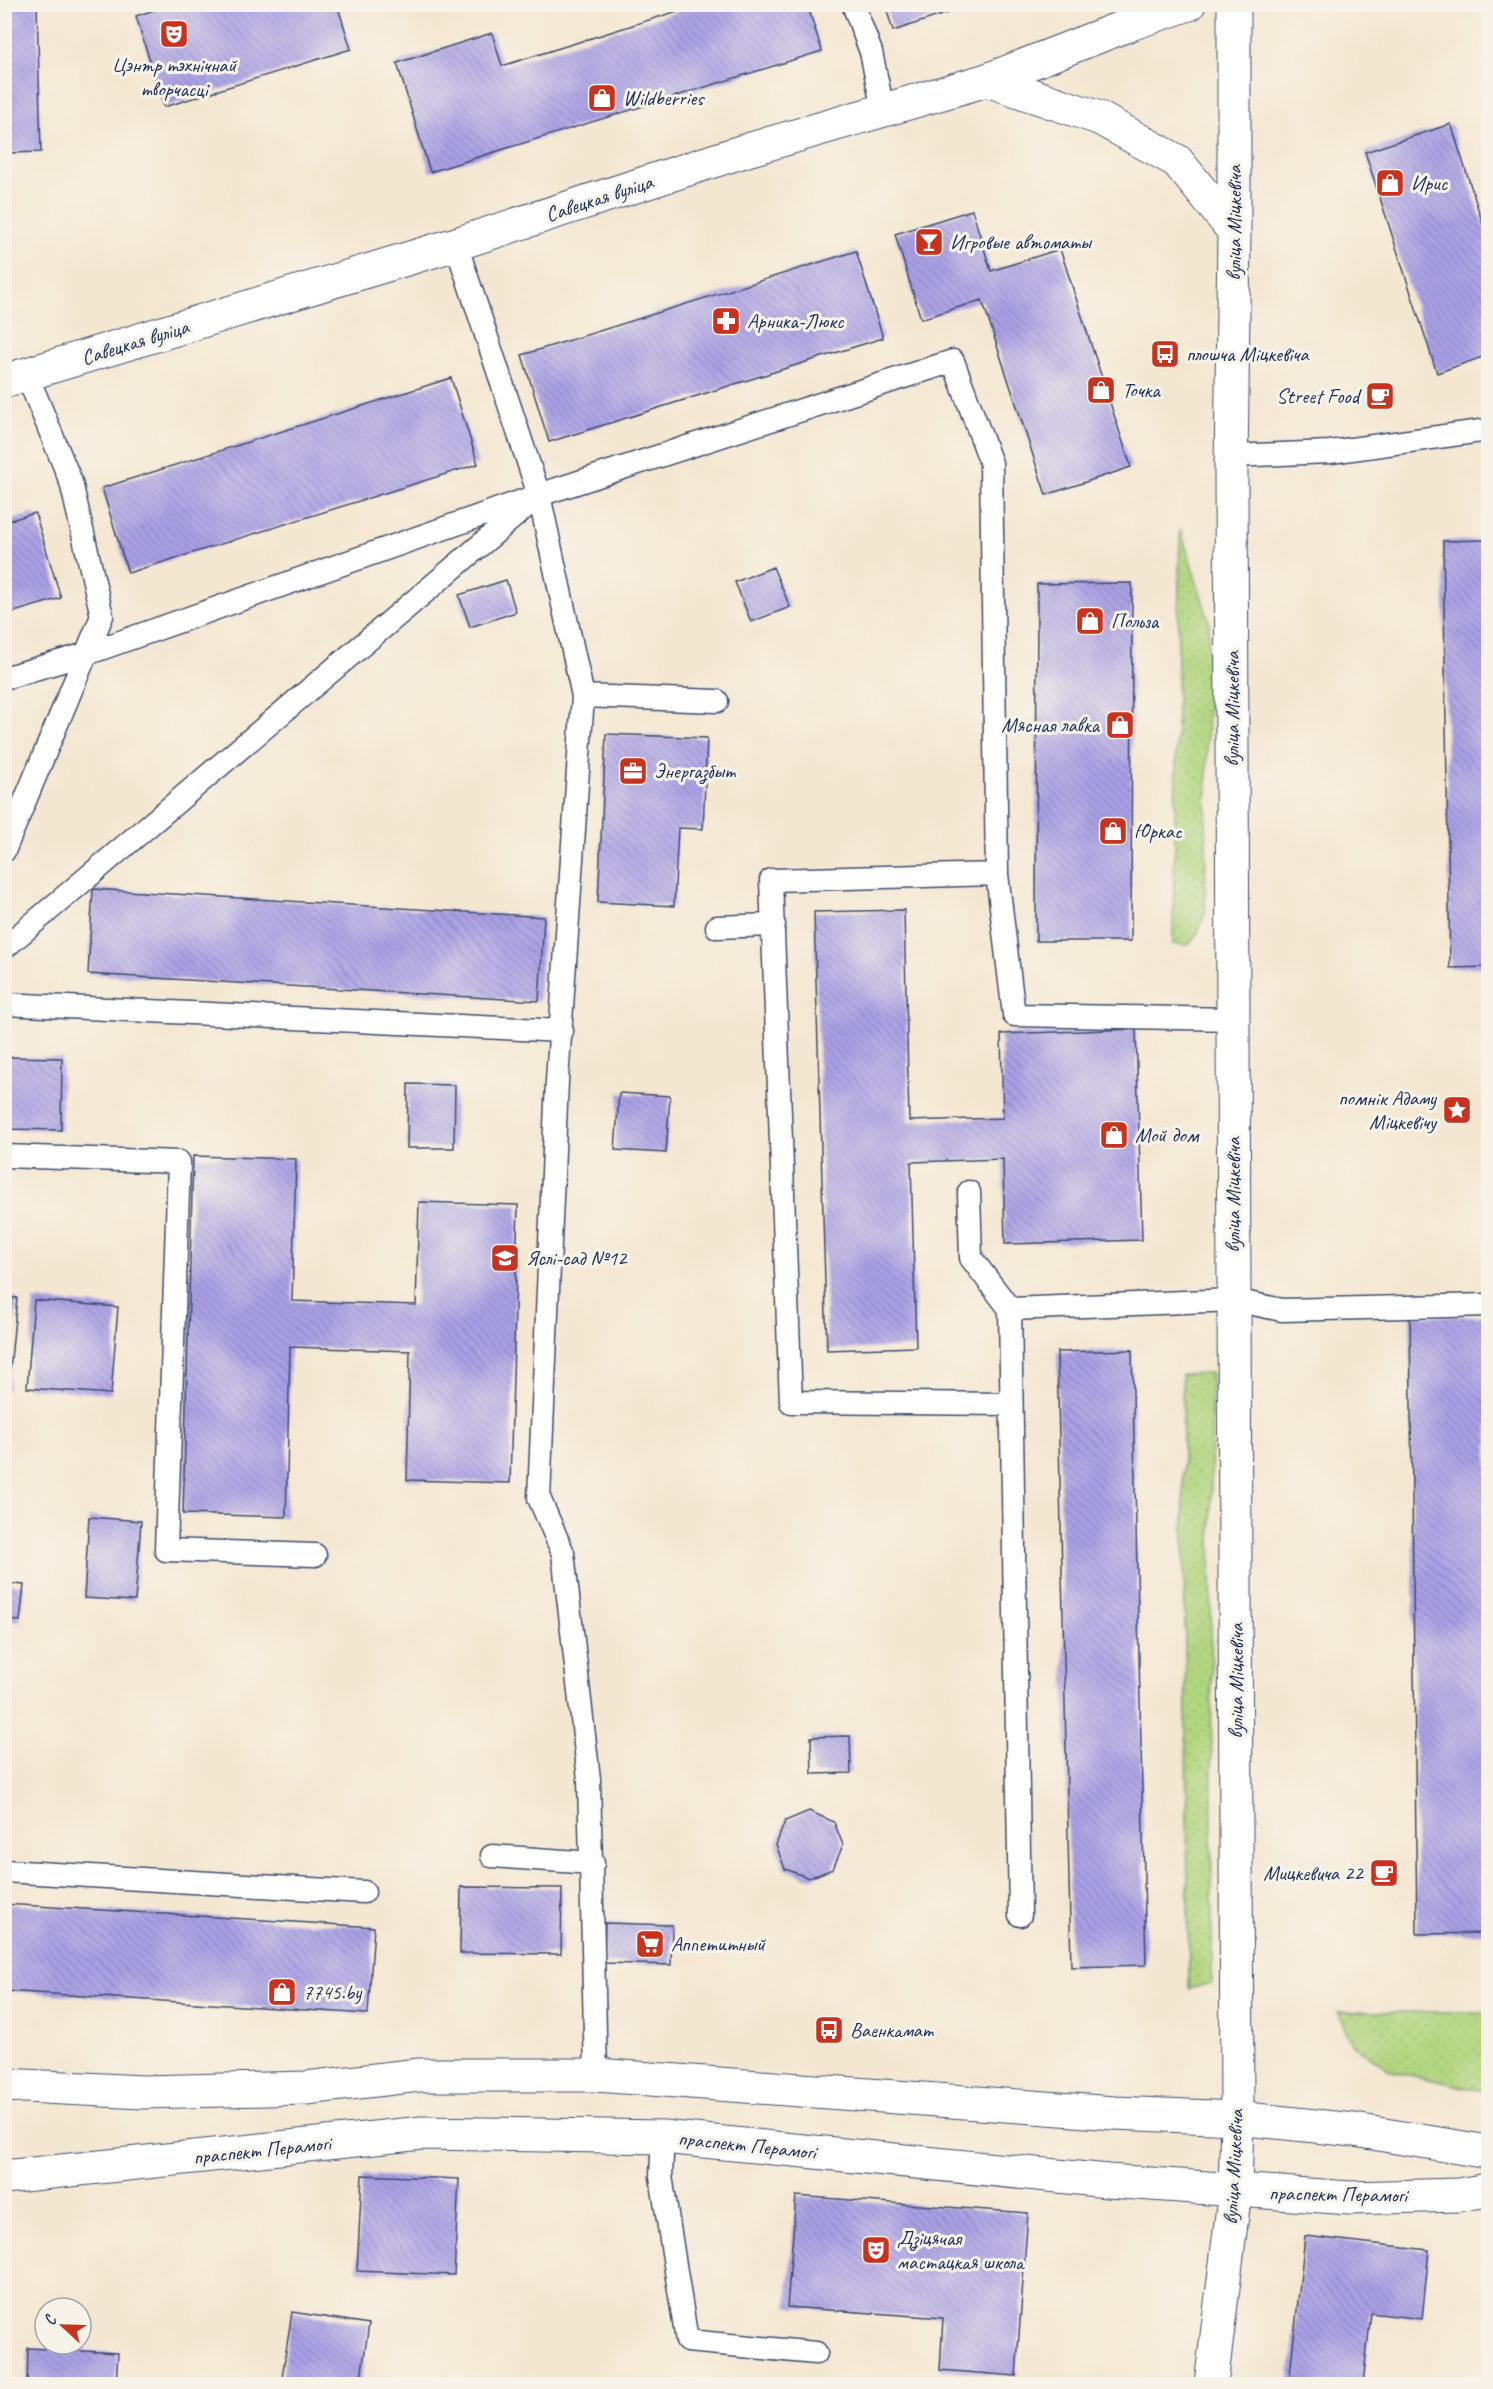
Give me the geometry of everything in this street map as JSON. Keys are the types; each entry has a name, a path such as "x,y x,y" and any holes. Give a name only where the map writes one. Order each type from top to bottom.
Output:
{"main road":[{"name":"Савецкая вуліца","path":"16,378 456,244 744,151 987,80 1133,23 1189,4"},
{"name":"вуліца Міцкевіча","path":"1211,2385 1235,2190 1238,2118 1231,456 1234,4"},
{"path":"987,80 1099,118 1177,161 1234,231"},
{"path":"4,2085 143,2092 306,2088 419,2075 596,2075 1114,2113 1238,2118 1354,2130 1488,2152"},
{"name":"праспект Перамогі","path":"4,2177 422,2133 663,2137 1108,2181 1350,2198 1458,2195 1488,2190"}],"lane":[{"path":"854,4 871,52 883,110"},
{"path":"456,244 539,495 583,696 557,1081 539,1498 563,1553 589,1779 593,1863 596,2075"},
{"path":"4,678 86,654 539,495 953,361 991,463 997,874 1014,1015 1234,1019"},
{"path":"4,851 102,616 71,482 16,378"},
{"path":"1231,456 1330,452 1488,430"},
{"path":"4,948 539,495"},
{"path":"583,696 717,701"},
{"path":"997,874 771,880 791,1402 1011,1404"},
{"path":"717,927 774,925"},
{"path":"4,1004 562,1031"},
{"path":"4,1156 179,1162 166,1550 315,1555"},
{"path":"969,1192 972,1258 1010,1309 1020,1915"},
{"path":"1010,1309 1234,1300 1282,1310 1488,1305"},
{"path":"492,1856 593,1863"},
{"path":"4,1871 363,1892"},
{"path":"663,2137 661,2175 687,2341 816,2353"}],"green space":[{"path":"1180,528 1209,621 1205,912 1198,932 1189,945 1173,944"},
{"path":"1211,1373 1212,1983 1189,1989 1182,1374"},
{"path":"1338,2012 1488,2012 1488,2092 1391,2071 1352,2044"}],"building":[{"path":"5,4 37,4 41,152 5,153"},
{"path":"172,4 337,4 351,49 164,107 136,16"},
{"path":"700,4 807,4 822,51 430,172 397,63 492,33 502,66"},
{"path":"885,4 971,4 972,5 893,31"},
{"path":"1451,124 1488,240 1488,355 1437,373 1365,152"},
{"path":"972,210 991,271 1060,249 1131,467 1046,495 982,300 921,319 895,234"},
{"path":"856,251 883,338 549,442 522,355"},
{"path":"451,378 478,464 128,573 102,488"},
{"path":"35,513 61,598 4,615 4,522"},
{"path":"1488,540 1488,967 1450,968 1443,541"},
{"path":"773,567 790,607 751,622 735,582"},
{"path":"506,580 516,612 470,627 459,595"},
{"path":"1132,583 1131,941 1036,941 1037,584"},
{"path":"606,734 707,738 703,829 678,828 674,906 598,902"},
{"path":"93,889 544,917 539,1001 88,974"},
{"path":"904,910 909,1121 1003,1118 1001,1034 1136,1029 1142,1240 1005,1244 1003,1159 911,1162 916,1347 827,1350 814,912"},
{"path":"4,1057 62,1058 61,1130 4,1129"},
{"path":"408,1084 455,1085 454,1148 407,1148"},
{"path":"619,1093 670,1096 666,1153 615,1150"},
{"path":"193,1156 296,1159 292,1301 416,1305 419,1202 518,1205 510,1483 407,1480 410,1351 290,1347 286,1517 183,1514"},
{"path":"4,1297 17,1298 8,1390 4,1389"},
{"path":"34,1300 118,1307 111,1394 27,1388"},
{"path":"1410,1316 1488,1316 1488,1933 1417,1934"},
{"path":"1132,1350 1146,1965 1071,1967 1057,1352"},
{"path":"89,1517 141,1521 135,1601 84,1598"},
{"path":"4,1583 24,1585 20,1621 4,1620"},
{"path":"850,1736 851,1773 812,1774 811,1737"},
{"path":"809,1811 834,1822 843,1845 833,1869 809,1878 785,1869 776,1845 785,1821"},
{"path":"461,1887 562,1888 561,1954 460,1953"},
{"path":"4,1904 374,1927 368,2014 4,1991"},
{"path":"605,1923 672,1925 671,1965 604,1963"},
{"path":"362,2175 459,2179 454,2275 357,2271"},
{"path":"796,2196 1028,2213 1016,2376 940,2370 943,2318 787,2307"},
{"path":"1305,2236 1429,2250 1422,2319 1371,2313 1363,2384 1289,2384"},
{"path":"292,2312 369,2324 360,2384 281,2384"},
{"path":"28,2348 33,2348 33,2356 93,2356 93,2352 118,2353 116,2384 27,2384"}],"place":[{"name":"Цэнтр тэхнічнай творчасці","path":"174,34"},
{"name":"Wildberries","path":"602,98"},
{"name":"Ирис","path":"1390,183"},
{"name":"Игровые автоматы","path":"929,242"},
{"name":"Арника-Люкс","path":"726,321"},
{"name":"плошча Міцкевіча","path":"1165,354"},
{"name":"Точка","path":"1101,390"},
{"name":"Street Food","path":"1380,396"},
{"name":"Польза","path":"1090,621"},
{"name":"Мясная лавка","path":"1120,725"},
{"name":"Энергазбыт","path":"633,771"},
{"name":"Юркас","path":"1113,831"},
{"name":"помнік Адаму Міцкевічу","path":"1457,1110"},
{"name":"Мой дом","path":"1114,1135"},
{"name":"Яслі-сад №12","path":"505,1258"},
{"name":"Мицкевича 22","path":"1384,1873"},
{"name":"Аппетитный","path":"650,1944"},
{"name":"7745.by","path":"282,1992"},
{"name":"Ваенкамат","path":"829,2030"},
{"name":"Дзіцячая мастацкая школа","path":"876,2250"}]}
